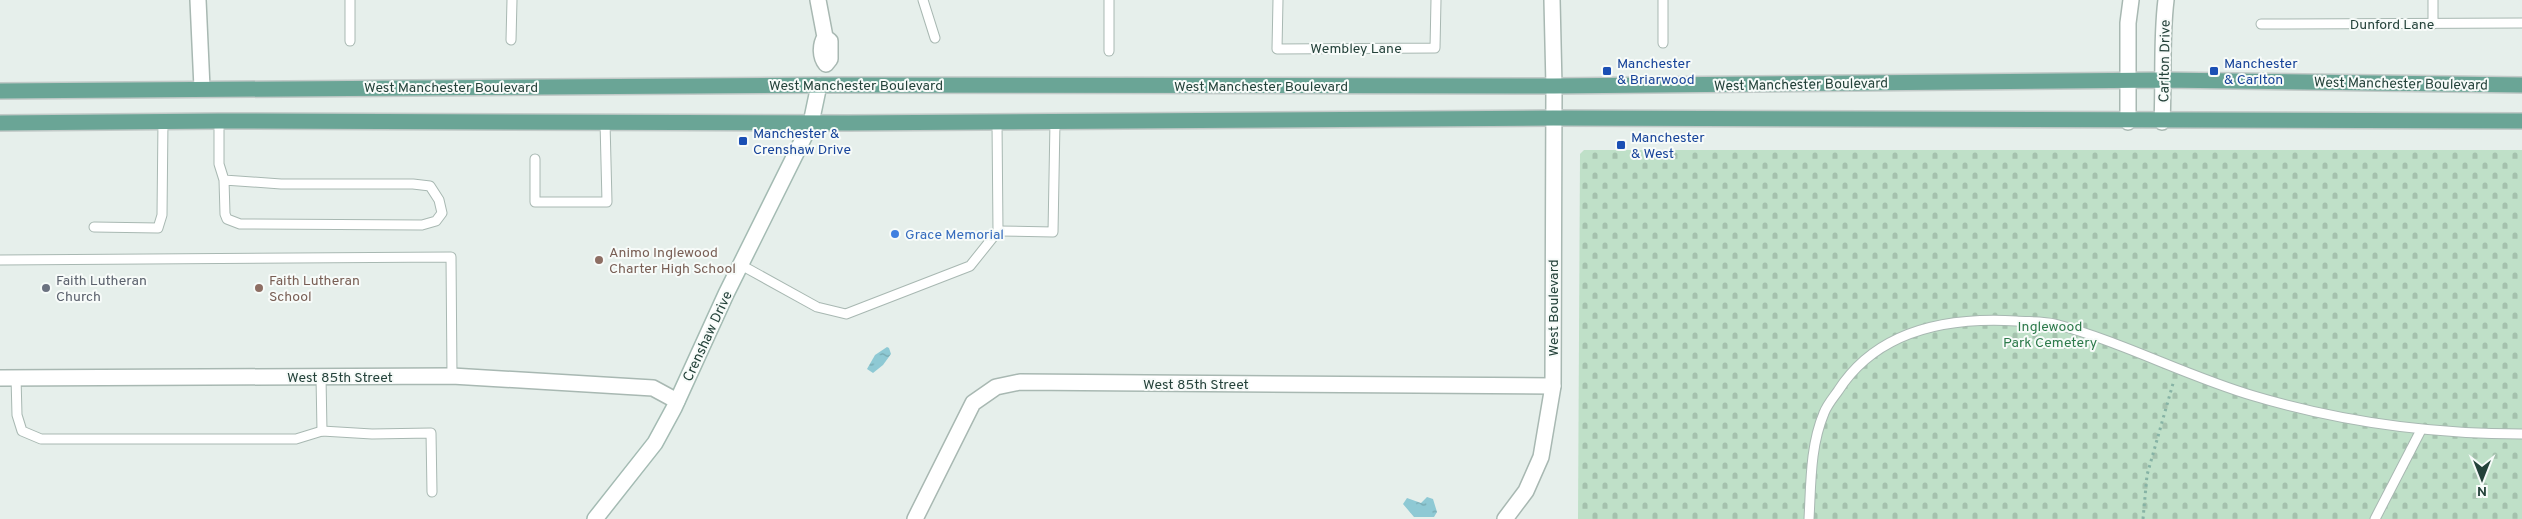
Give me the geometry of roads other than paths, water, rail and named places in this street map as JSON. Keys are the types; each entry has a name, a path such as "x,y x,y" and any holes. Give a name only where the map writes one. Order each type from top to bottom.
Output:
{"main road":[{"name":"West Manchester Boulevard","path":"0,91 202,88 819,85 1554,86 2164,80 2522,85"},
{"path":"0,123 219,121 997,123 1553,118 2128,122 2522,121"}],"street":[{"path":"198,0 202,88"},
{"name":"Crenshaw Drive","path":"595,519 655,443 812,123 819,85 826,64 822,59 821,42 825,37 818,0"},
{"name":"West Boulevard","path":"1505,519 1526,491 1541,456 1554,386 1554,86 1552,0"},
{"path":"2128,122 2128,23 2131,0"},
{"name":"Carlton Drive","path":"2162,122 2164,80 2162,42 2166,0"},
{"name":"West 85th Street","path":"0,378 452,376 653,388 677,401"},
{"name":"West 85th Street","path":"915,519 973,403 996,387 1020,382 1554,386"}],"lane":[{"path":"350,0 350,41"},
{"path":"511,40 512,0"},
{"path":"923,0 935,38"},
{"path":"1109,0 1109,51"},
{"name":"Wembley Lane","path":"1278,0 1277,48 1435,48 1436,0"},
{"path":"1663,0 1663,43"},
{"path":"2433,0 2433,24"},
{"name":"Dunford Lane","path":"2261,24 2522,23"},
{"path":"94,227 158,228 162,215 163,121"},
{"path":"219,121 219,164 224,180 225,214 227,219 240,224 422,225 436,221 442,213 439,200 430,186 413,184 281,184 224,180"},
{"path":"535,159 535,202 607,202 605,122"},
{"path":"998,231 1053,232 1055,122"},
{"path":"741,265 817,307 846,314 970,266 998,231 997,123"},
{"path":"0,260 451,257 452,376"},
{"path":"1809,519 1812,458 1824,412 1850,371 1886,344 1928,326 1988,319 2053,324 2114,343 2254,396 2342,416 2421,430 2470,434 2522,434"},
{"path":"321,377 322,430"},
{"path":"16,378 17,415 22,431 40,439 296,439 322,430 372,434 431,433 432,492"},
{"path":"2375,519 2421,430"}],"water":[{"path":"887,347 891,354 883,365 873,373 867,369 875,355"},
{"path":"1427,497 1433,499 1437,512 1434,517 1414,517 1403,504 1407,498 1421,503"}],"place":[{"name":"Manchester & Briarwood","path":"1607,71"},
{"name":"Manchester & Carlton","path":"2214,71"},
{"name":"Manchester & Crenshaw Drive","path":"743,141"},
{"name":"Manchester & West","path":"1621,145"},
{"name":"Grace Memorial","path":"895,234"},
{"name":"Animo Inglewood Charter High School","path":"599,260"},
{"name":"Faith Lutheran Church","path":"46,288"},
{"name":"Faith Lutheran School","path":"259,288"}],"park label":[{"name":"Inglewood Park Cemetery","path":"2050,334"}]}
